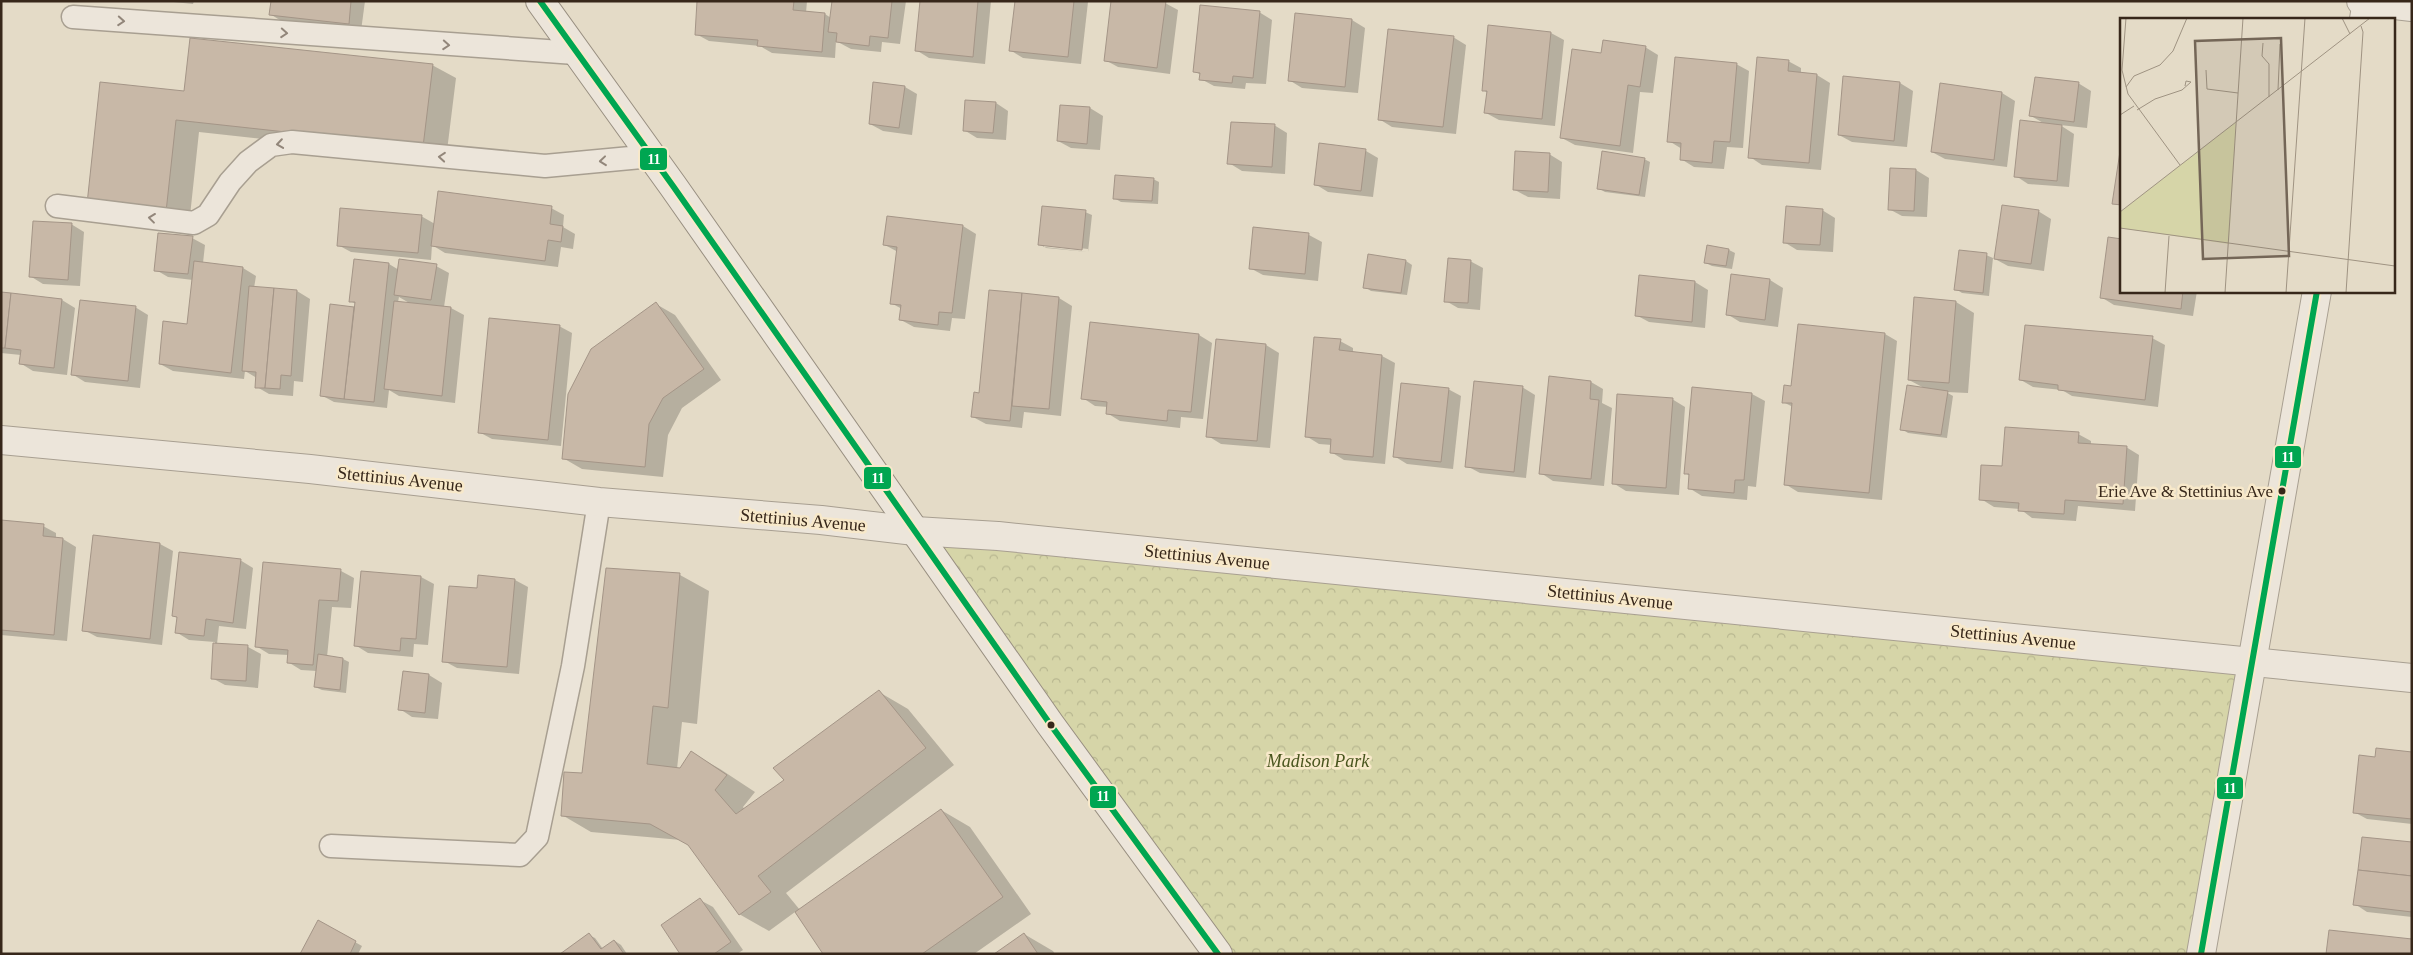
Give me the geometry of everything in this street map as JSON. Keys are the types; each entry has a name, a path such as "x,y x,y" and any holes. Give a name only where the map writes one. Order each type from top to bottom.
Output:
{"street":[{"path":"540,1 575,53 652,156 1050,724 1218,954"},
{"path":"2361,1 2412,7"},
{"path":"2364,18 2367,2"},
{"path":"2202,954 2317,292"},
{"name":"Stettinius Avenue","path":"1,440 310,469 599,502 821,520 915,531 998,536 2412,678"}],"lane":[{"path":"73,17 575,53"},
{"path":"57,206 194,223 208,215 230,182 248,162 271,145 292,142 545,166 652,156"},
{"path":"331,846 520,855 536,837 573,666 599,502"}],"green space":[{"name":"Madison Park","path":"915,531 2253,661 2201,954 1218,954"}],"building":[{"path":"271,1 351,1 349,24 269,15"},
{"path":"697,1 794,1 793,10 825,13 822,52 757,46 758,40 695,35"},
{"path":"832,1 892,1 888,38 870,36 869,46 836,42 837,33 828,32"},
{"path":"920,1 978,1 973,57 915,51"},
{"path":"1015,1 1074,1 1068,57 1009,51"},
{"path":"1111,1 1166,1 1157,68 1104,61"},
{"path":"1200,5 1260,11 1253,78 1233,76 1232,83 1199,80 1200,73 1193,72"},
{"path":"1295,13 1352,19 1345,87 1288,81"},
{"path":"1488,25 1551,32 1542,119 1484,113 1487,91 1482,91"},
{"path":"1388,29 1454,36 1443,127 1378,120"},
{"path":"190,38 433,64 423,147 176,120 166,212 87,204 100,82 184,91"},
{"path":"1603,40 1646,46 1640,87 1628,85 1620,146 1560,138 1572,49 1601,53"},
{"path":"1675,57 1737,63 1730,142 1714,141 1712,163 1680,160 1681,143 1667,142"},
{"path":"1757,57 1789,60 1788,71 1817,74 1809,163 1748,158"},
{"path":"1843,76 1900,82 1894,141 1838,135"},
{"path":"2035,77 2079,82 2074,122 2029,116"},
{"path":"873,82 905,86 899,128 869,124"},
{"path":"1940,83 2002,92 1994,160 1931,152"},
{"path":"965,100 996,102 993,133 963,131"},
{"path":"1060,105 1090,107 1087,144 1057,141"},
{"path":"2020,120 2062,125 2057,181 2014,177"},
{"path":"1231,122 1275,124 1272,167 1227,164"},
{"path":"1319,143 1366,149 1361,191 1314,185"},
{"path":"1515,151 1550,153 1548,192 1513,190"},
{"path":"1602,151 1645,158 1639,195 1597,189"},
{"path":"2120,152 2120,205 2112,204"},
{"path":"1890,168 1916,169 1914,211 1888,210"},
{"path":"1115,175 1154,178 1152,201 1113,199"},
{"path":"438,191 552,206 550,224 563,226 561,242 548,240 545,261 431,246"},
{"path":"2002,205 2039,210 2031,264 1994,259"},
{"path":"1042,206 1086,210 1082,250 1038,245"},
{"path":"1786,206 1823,209 1820,245 1783,243"},
{"path":"340,208 422,215 418,253 337,246"},
{"path":"887,216 963,225 952,313 939,312 938,325 899,320 901,305 890,304 897,247 883,245"},
{"path":"33,221 72,223 68,280 29,277"},
{"path":"1253,227 1309,233 1305,274 1249,269"},
{"path":"158,233 193,236 188,274 154,271"},
{"path":"2108,237 2120,239 2120,292 2183,292 2181,309 2100,298"},
{"path":"1707,245 1729,249 1726,266 1704,263"},
{"path":"1959,250 1987,253 1983,293 1954,290"},
{"path":"1368,254 1406,260 1401,293 1363,288"},
{"path":"1448,258 1471,260 1468,303 1444,302"},
{"path":"354,259 389,263 374,402 344,399 355,302 349,302"},
{"path":"399,259 437,264 431,300 394,295"},
{"path":"194,261 243,267 231,373 159,364 163,321 187,324"},
{"path":"1731,274 1770,279 1765,320 1726,315"},
{"path":"1639,275 1695,281 1692,322 1635,316"},
{"path":"249,286 274,288 265,388 255,388 256,372 242,371"},
{"path":"274,288 297,290 291,376 281,375 280,389 265,388"},
{"path":"989,290 1022,293 1010,421 971,417 974,392 979,393"},
{"path":"1,292 11,293 5,348 1,348"},
{"path":"11,293 62,299 54,368 19,364 21,350 5,348"},
{"path":"1022,293 1059,297 1049,409 1012,406"},
{"path":"1914,297 1956,301 1949,383 1908,380"},
{"path":"80,300 136,306 128,381 71,375"},
{"path":"394,301 451,307 442,396 384,389"},
{"path":"656,302 704,369 663,398 649,424 645,467 562,459 568,394 591,349"},
{"path":"330,304 354,307 344,399 320,396"},
{"path":"489,318 560,325 548,440 478,433"},
{"path":"1090,322 1199,334 1191,412 1168,410 1167,421 1106,414 1107,402 1081,399"},
{"path":"1798,324 1885,333 1869,493 1784,485 1792,403 1782,403 1784,385 1791,386"},
{"path":"2025,325 2153,336 2145,400 2058,390 2058,385 2019,380"},
{"path":"1314,337 1341,339 1339,350 1382,355 1373,457 1330,453 1331,439 1305,437"},
{"path":"1216,339 1266,344 1257,441 1206,437"},
{"path":"1549,376 1591,381 1590,399 1599,400 1591,479 1539,474"},
{"path":"1474,381 1523,386 1514,472 1465,467"},
{"path":"1401,383 1449,388 1441,462 1393,457"},
{"path":"1907,385 1948,391 1941,435 1900,430"},
{"path":"1692,387 1752,393 1744,480 1735,480 1734,493 1688,489 1689,474 1684,474"},
{"path":"1617,394 1673,398 1666,488 1612,484"},
{"path":"2005,427 2079,432 2078,443 2127,446 2123,504 2065,500 2064,514 2018,511 2019,503 1979,500 1981,465 2002,466"},
{"path":"1,520 44,524 43,536 63,538 54,635 1,630"},
{"path":"93,535 160,543 150,639 82,631"},
{"path":"179,552 241,559 233,623 206,619 204,636 175,633 177,617 172,616"},
{"path":"263,562 341,569 338,601 319,600 313,665 287,663 288,650 255,647"},
{"path":"606,568 680,573 668,708 653,706 647,764 680,768 691,751 727,775 715,790 736,814 784,780 773,768 879,690 926,748 758,876 771,892 739,915 688,845 650,824 561,816 564,772 582,773"},
{"path":"361,571 421,576 416,639 401,638 400,651 354,646"},
{"path":"478,575 515,579 507,667 442,662 449,586 477,588"},
{"path":"213,643 248,645 246,681 211,679"},
{"path":"318,654 343,658 340,690 314,687"},
{"path":"403,671 429,674 425,713 398,710"},
{"path":"2376,748 2412,752 2412,819 2353,813 2359,755 2375,757"},
{"path":"941,809 1003,897 922,954 823,954 795,912"},
{"path":"2362,837 2412,842 2412,876 2358,870"},
{"path":"2358,870 2412,876 2412,912 2353,905"},
{"path":"700,898 731,942 714,954 680,954 661,925"},
{"path":"318,920 356,941 350,954 300,954"},
{"path":"2329,930 2412,939 2412,954 2326,954"},
{"path":"589,933 601,949 614,940 624,954 560,954"},
{"path":"1024,933 1038,954 994,954"}],"transit line":[{"name":"11","path":"540,1 673,186 1050,724 1218,954"},
{"name":"11","path":"2201,954 2317,292"}],"place":[{"name":"Erie Ave & Stettinius Ave","path":"2282,491"}]}
